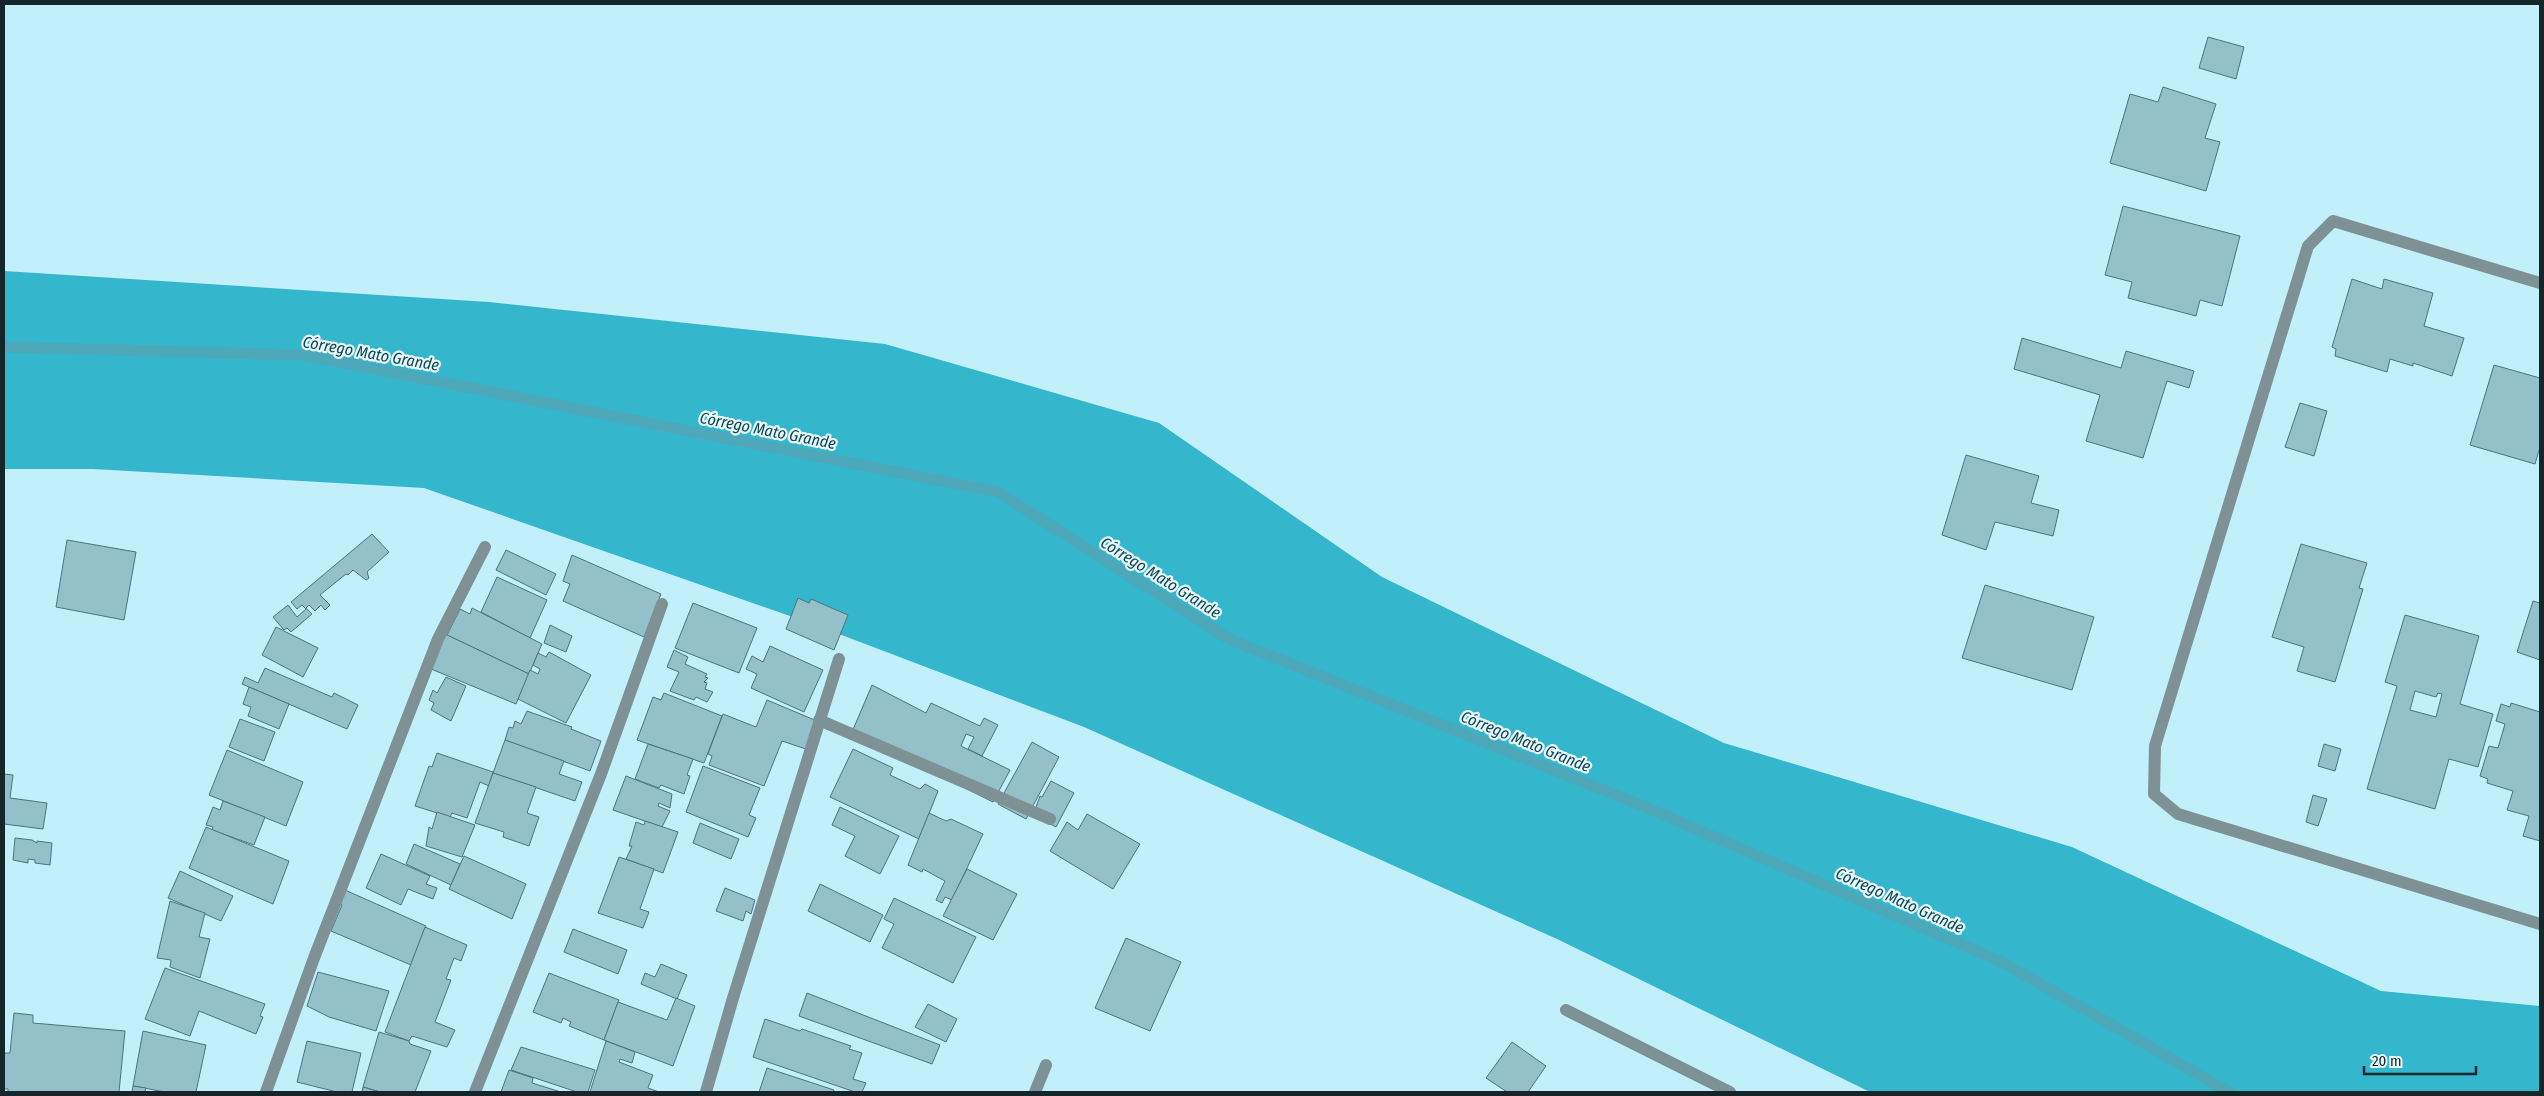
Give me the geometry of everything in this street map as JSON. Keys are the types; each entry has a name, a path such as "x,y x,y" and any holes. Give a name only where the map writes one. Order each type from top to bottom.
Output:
{"street":[{"path":"2540,283 2333,221 2308,246 2156,746 2154,794 2178,814 2540,924"},
{"path":"266,1092 314,958 438,638 485,547"},
{"path":"475,1092 601,774 662,604"},
{"path":"706,1092 733,998 839,659"},
{"path":"819,720 1050,819"},
{"path":"1566,1010 1730,1092"},
{"path":"1035,1092 1046,1065"}],"shaded area":[{"path":"4,271 489,302 885,344 1159,423 1382,577 1724,743 2072,847 2381,991 2540,1006 2540,1092 1870,1092 1557,939 1084,727 810,623 424,488 93,469 4,469"}],"building":[{"path":"2208,37 2244,47 2236,79 2199,68"},
{"path":"2163,87 2216,104 2205,138 2220,142 2206,191 2110,163 2130,94 2158,102"},
{"path":"2123,206 2240,236 2222,306 2200,300 2196,316 2128,298 2132,282 2105,275"},
{"path":"2352,279 2382,289 2384,279 2433,293 2424,326 2464,338 2452,376 2413,363 2413,366 2390,359 2387,372 2335,356 2336,349 2332,347"},
{"path":"2022,338 2121,368 2126,351 2194,371 2189,388 2167,381 2143,458 2086,441 2100,395 2014,369"},
{"path":"2494,365 2540,378 2540,447 2535,464 2470,445"},
{"path":"2300,403 2327,411 2314,456 2285,447"},
{"path":"1966,455 2039,476 2031,503 2059,510 2053,536 1995,522 1986,550 1942,535"},
{"path":"372,534 389,552 367,572 369,578 366,580 353,570 348,575 346,574 320,595 330,605 325,610 321,605 315,611 309,605 306,608 312,614 291,632 287,628 284,630 273,617 288,605 297,617 306,609 302,605 297,609 291,602"},
{"path":"67,540 136,552 124,620 56,607"},
{"path":"2301,544 2367,563 2359,588 2363,589 2335,682 2297,671 2304,647 2272,637"},
{"path":"506,550 556,574 546,595 496,570"},
{"path":"572,555 661,594 644,637 563,601 570,584 563,581"},
{"path":"497,577 547,600 530,638 481,612"},
{"path":"1985,585 2094,617 2072,690 1962,658"},
{"path":"798,598 809,603 811,599 848,615 834,650 786,629"},
{"path":"2533,601 2540,603 2540,660 2517,652"},
{"path":"693,603 757,628 739,673 675,648"},
{"path":"472,608 542,644 529,674 447,635 460,609 470,614"},
{"path":"2405,615 2479,636 2460,704 2493,714 2478,767 2449,759 2435,809 2367,789 2397,686 2385,682","holes":["2415,691 2436,697 2438,693 2442,694 2436,717 2410,710"]},
{"path":"550,625 572,636 566,652 544,643"},
{"path":"276,627 318,648 303,677 262,655"},
{"path":"445,634 529,674 516,704 431,669"},
{"path":"770,646 823,670 804,712 751,688 757,674 746,669 752,656 763,662"},
{"path":"674,650 688,657 685,664 707,674 705,677 708,678 704,682 707,683 705,689 713,692 707,702 696,697 694,700 670,691 679,672 667,667"},
{"path":"549,652 591,675 566,723 518,699 530,670 538,674 540,669 533,665 538,653 546,657"},
{"path":"265,668 332,697 334,693 358,705 347,729 242,684 245,677 258,683"},
{"path":"446,677 466,686 451,721 431,710 434,703 429,700 433,690 437,693"},
{"path":"872,685 926,713 931,703 980,726 984,718 998,725 982,756 968,749 974,737 966,734 961,746 1010,770 993,802 852,732"},
{"path":"249,687 289,704 279,729 248,716 251,707 243,704"},
{"path":"664,693 722,716 704,763 637,740 653,697 661,700"},
{"path":"767,700 817,721 806,749 782,741 764,786 709,765 712,756 708,754 723,714 756,727"},
{"path":"2511,703 2540,712 2540,841 2523,836 2529,816 2507,810 2513,791 2487,783 2488,779 2480,776 2489,746 2498,748 2505,724 2496,721 2501,704 2510,707"},
{"path":"527,711 572,727 571,729 601,741 590,771 505,740 509,727 513,728 515,721 521,724"},
{"path":"240,719 275,732 264,761 229,747"},
{"path":"505,740 564,761 559,774 582,782 575,801 493,773"},
{"path":"1032,742 1059,757 1026,819 998,804"},
{"path":"648,744 693,759 687,775 690,776 684,794 661,785 659,788 635,779"},
{"path":"2324,744 2341,749 2335,771 2318,766"},
{"path":"853,749 893,768 890,775 920,789 925,784 938,791 919,839 830,797"},
{"path":"227,750 303,782 286,826 209,795"},
{"path":"437,753 493,772 489,786 480,782 467,818 452,813 450,817 415,806 429,766 432,767"},
{"path":"703,766 760,788 749,815 756,818 748,837 686,812"},
{"path":"493,773 536,787 527,813 539,817 529,846 503,837 504,832 475,823"},
{"path":"4,774 13,775 10,798 47,803 43,829 4,824"},
{"path":"626,776 672,794 670,808 659,803 658,806 670,811 662,827 613,810"},
{"path":"1051,781 1074,793 1056,827 1033,815 1040,796 1042,797"},
{"path":"2313,795 2327,799 2318,826 2306,822"},
{"path":"223,801 265,817 254,845 212,830 213,827 206,825 213,807 220,810"},
{"path":"840,807 899,836 880,874 845,856 855,836 832,825"},
{"path":"437,812 475,825 462,857 426,846 429,827 432,829"},
{"path":"929,813 946,821 951,819 983,834 952,900 945,897 942,903 936,900 945,881 923,869 922,872 908,865"},
{"path":"1087,814 1140,844 1113,889 1050,851 1067,822 1078,830"},
{"path":"645,821 678,832 663,873 626,859 632,846 629,846 636,822 644,825"},
{"path":"700,823 739,839 731,859 693,843"},
{"path":"206,827 289,861 273,904 189,868"},
{"path":"15,838 32,840 37,843 37,841 52,843 50,865 35,863 35,860 28,859 28,863 13,860"},
{"path":"414,844 460,864 451,885 406,864"},
{"path":"381,854 430,876 426,884 437,888 433,899 408,889 401,905 366,888"},
{"path":"464,856 526,884 512,919 449,889"},
{"path":"619,857 654,869 640,909 649,912 643,928 598,913"},
{"path":"967,869 1017,894 993,940 943,916"},
{"path":"180,871 233,896 221,921 168,898"},
{"path":"820,884 883,915 870,942 808,911"},
{"path":"725,888 755,900 751,914 746,911 743,921 716,911"},
{"path":"345,890 426,926 411,965 331,931 342,905 340,904"},
{"path":"894,898 976,937 953,983 882,948 894,924 884,919"},
{"path":"170,901 205,913 199,937 210,939 200,978 170,967 171,960 157,958"},
{"path":"425,927 467,945 461,961 454,958 446,979 451,980 435,1022 455,1030 447,1047 412,1036 409,1041 385,1032"},
{"path":"573,929 627,950 618,974 564,952"},
{"path":"1126,938 1181,962 1150,1031 1095,1008"},
{"path":"661,964 687,975 677,999 641,984 645,973 655,977"},
{"path":"165,968 265,1004 260,1016 263,1017 256,1034 199,1011 190,1036 145,1019"},
{"path":"318,972 389,991 376,1031 329,1017 307,1006"},
{"path":"549,973 619,1000 604,1040 569,1026 571,1022 563,1018 561,1023 533,1012"},
{"path":"807,993 940,1045 932,1064 799,1016"},
{"path":"676,998 695,1006 673,1066 604,1040 618,1002 667,1020"},
{"path":"928,1004 957,1019 946,1042 915,1027"},
{"path":"14,1013 33,1015 33,1023 125,1031 119,1092 8,1092 8,1089 4,1089 4,1053 10,1053"},
{"path":"765,1019 800,1031 802,1029 851,1046 849,1049 862,1053 853,1079 866,1083 862,1092 855,1092 753,1057"},
{"path":"143,1031 206,1045 196,1092 165,1092 133,1086"},
{"path":"379,1032 409,1041 410,1044 431,1051 415,1092 380,1092 363,1087"},
{"path":"307,1041 361,1053 352,1092 337,1092 297,1082"},
{"path":"606,1041 635,1052 632,1063 620,1059 619,1062 653,1075 648,1088 659,1092 590,1092"},
{"path":"1512,1042 1546,1066 1528,1092 1507,1092 1486,1078"},
{"path":"521,1047 595,1070 588,1092 577,1092 511,1070"},
{"path":"767,1068 834,1090 833,1092 759,1092"},
{"path":"509,1070 533,1078 532,1083 561,1092 501,1092"},
{"path":"133,1086 146,1088 145,1091 149,1092 132,1092"},
{"path":"363,1087 380,1092 362,1092"}],"waterway":[{"name":"Córrego Mato Grande","path":"4,347 304,355 998,492 1229,639 1643,806 2002,962 2229,1092"}]}
